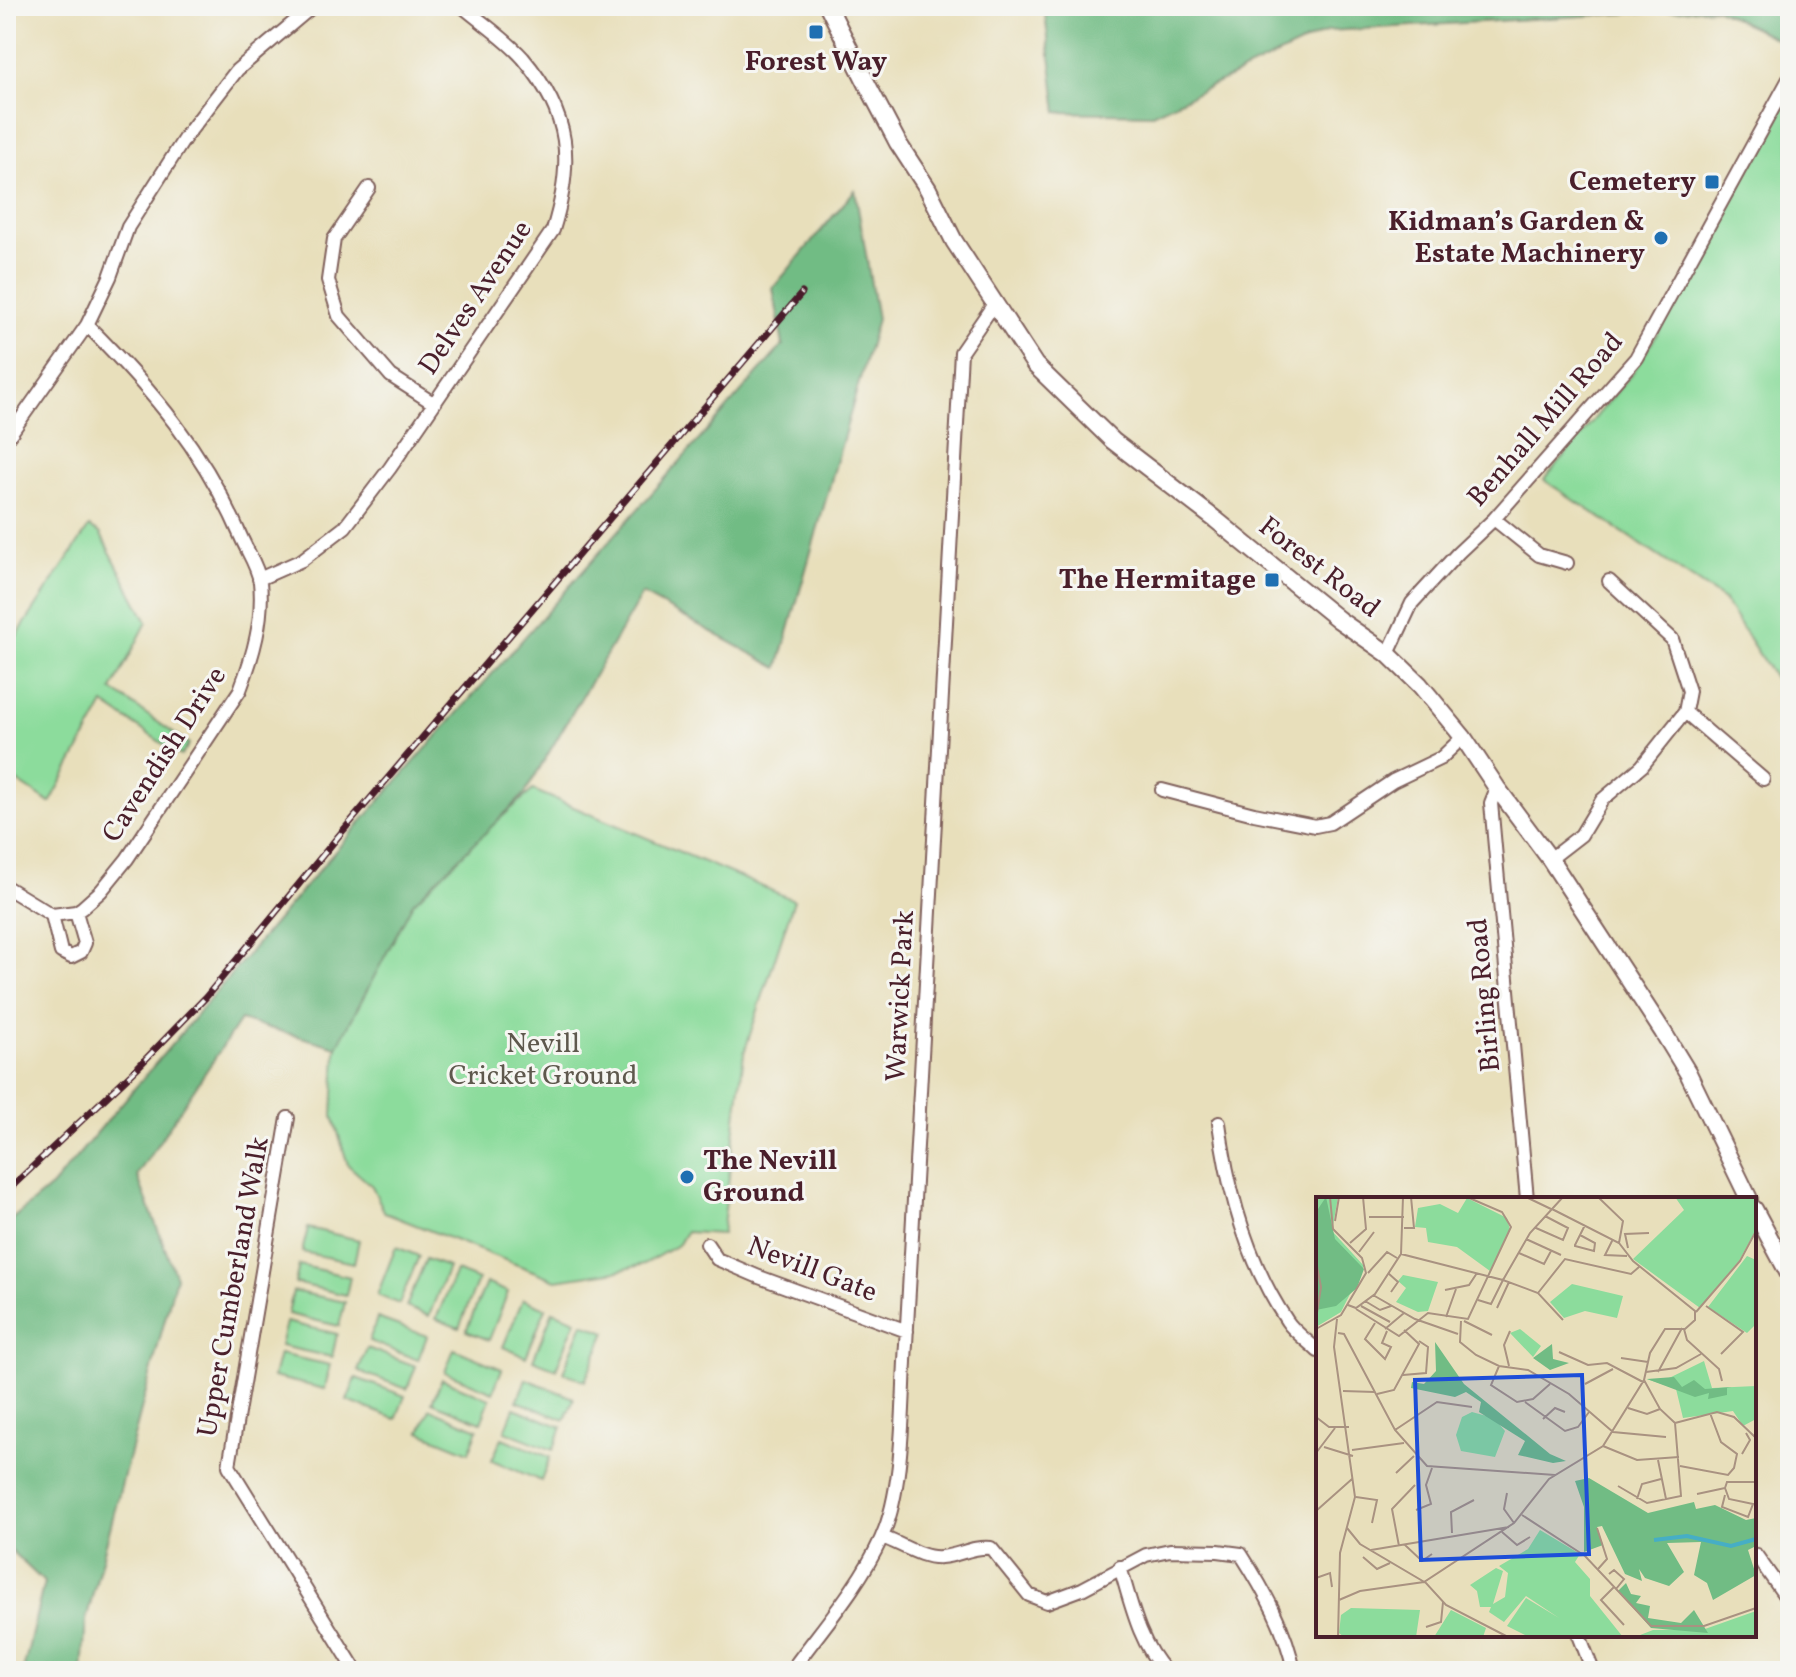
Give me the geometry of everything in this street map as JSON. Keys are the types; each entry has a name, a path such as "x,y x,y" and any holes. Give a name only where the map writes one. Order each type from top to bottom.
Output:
{"street":[{"path":"6,440 87,325 110,277 128,227 186,136 237,70 313,6"},
{"name":"Delves Avenue","path":"259,579 302,560 345,527 390,468 553,230 564,195 567,172 563,130 551,101 522,58 462,6"},
{"name":"Forest Road","path":"828,6 898,143 928,189 954,241 1035,365 1113,441 1339,620 1388,654 1420,685 1463,737 1550,859 1682,1063 1748,1197"},
{"name":"Benhall Mill Road","path":"1388,654 1412,603 1494,519 1636,358 1790,77"},
{"path":"369,188 334,239 328,280 339,316 391,376 433,403"},
{"name":"Warwick Park","path":"791,1671 858,1581 882,1537 893,1504 907,1331 961,352 994,304"},
{"name":"Cavendish Drive","path":"76,912 101,891 127,859 240,690 250,666 261,608 259,579 225,499 182,429 132,370 87,325"},
{"path":"1494,519 1539,555 1567,563"},
{"path":"1550,859 1581,835 1602,800 1642,766 1685,712 1689,691 1672,639 1609,581"},
{"path":"1685,712 1763,779"},
{"path":"1162,790 1315,826 1330,823 1393,781 1441,758 1463,737"},
{"name":"Birling Road","path":"1497,788 1491,803 1527,1197"},
{"path":"6,887 52,915 76,912 85,943 81,952 71,957 61,952 52,915"},
{"name":"Upper Cumberland Walk","path":"288,1118 238,1398 229,1466 356,1671"},
{"path":"1219,1123 1231,1197 1265,1281 1288,1323 1316,1349"},
{"path":"1756,1213 1790,1276"},
{"name":"Nevill Gate","path":"707,1244 717,1259 907,1331"},
{"path":"882,1537 927,1556 941,1557 979,1547 991,1548 1029,1595 1047,1602 1082,1589 1146,1555 1170,1550 1241,1554 1263,1588 1290,1650 1294,1671"},
{"path":"1241,1554 1249,1541"},
{"path":"1756,1555 1790,1603"},
{"path":"1120,1567 1136,1623 1156,1661 1165,1671"},
{"path":"1580,1637 1593,1671"}],"green space":[{"path":"1044,6 1776,6 1786,30 1780,41 1716,8 1328,31 1152,114 1057,112"},
{"path":"1790,91 1790,702 1724,600 1544,480 1633,372 1676,304"},
{"path":"855,190 877,319 778,668 642,594 524,795 413,903 337,1047 240,1020 137,1175 176,1277 86,1620 82,1671 23,1671 44,1582 6,1546 6,1224 52,1186 331,856 783,345 773,288"},
{"path":"89,527 100,533 147,622 112,690 189,744 181,756 104,704 50,803 6,774 6,652"},
{"name":"Nevill Cricket Ground","path":"533,790 794,900 744,1053 722,1234 686,1232 679,1244 644,1264 556,1280 385,1213 372,1186 348,1165 333,1116 336,1052 345,1002 404,901"},
{"path":"308,1228 359,1240 354,1263 302,1252"},
{"path":"396,1247 419,1256 399,1304 377,1295"},
{"path":"426,1259 448,1267 429,1316 406,1307"},
{"path":"299,1265 350,1277 346,1295 295,1283"},
{"path":"456,1271 478,1280 459,1328 436,1319"},
{"path":"486,1283 508,1292 489,1340 466,1331"},
{"path":"293,1291 345,1302 339,1326 288,1314"},
{"path":"523,1299 546,1308 526,1357 503,1347"},
{"path":"553,1311 576,1320 556,1369 533,1360"},
{"path":"377,1318 427,1336 418,1360 369,1341"},
{"path":"286,1322 337,1334 332,1357 280,1346"},
{"path":"583,1323 606,1332 585,1381 563,1372"},
{"path":"367,1348 416,1366 407,1389 358,1371"},
{"path":"454,1349 502,1369 493,1392 445,1372"},
{"path":"279,1354 330,1365 325,1389 273,1377"},
{"path":"356,1378 405,1396 396,1419 347,1401"},
{"path":"442,1379 490,1399 481,1422 432,1402"},
{"path":"526,1379 574,1398 565,1420 517,1401"},
{"path":"514,1408 562,1427 553,1450 505,1431"},
{"path":"430,1409 478,1429 469,1452 420,1432"},
{"path":"502,1438 550,1457 541,1481 492,1460"}],"railway":[{"path":"6,1192 138,1067 206,997 341,833 802,293"}],"place":[{"name":"Forest Way","path":"816,32"},
{"name":"Cemetery","path":"1712,182"},
{"name":"Kidman’s Garden & Estate Machinery","path":"1661,238"},
{"name":"The Hermitage","path":"1272,580"},
{"name":"The Nevill Ground","path":"687,1177"}]}
